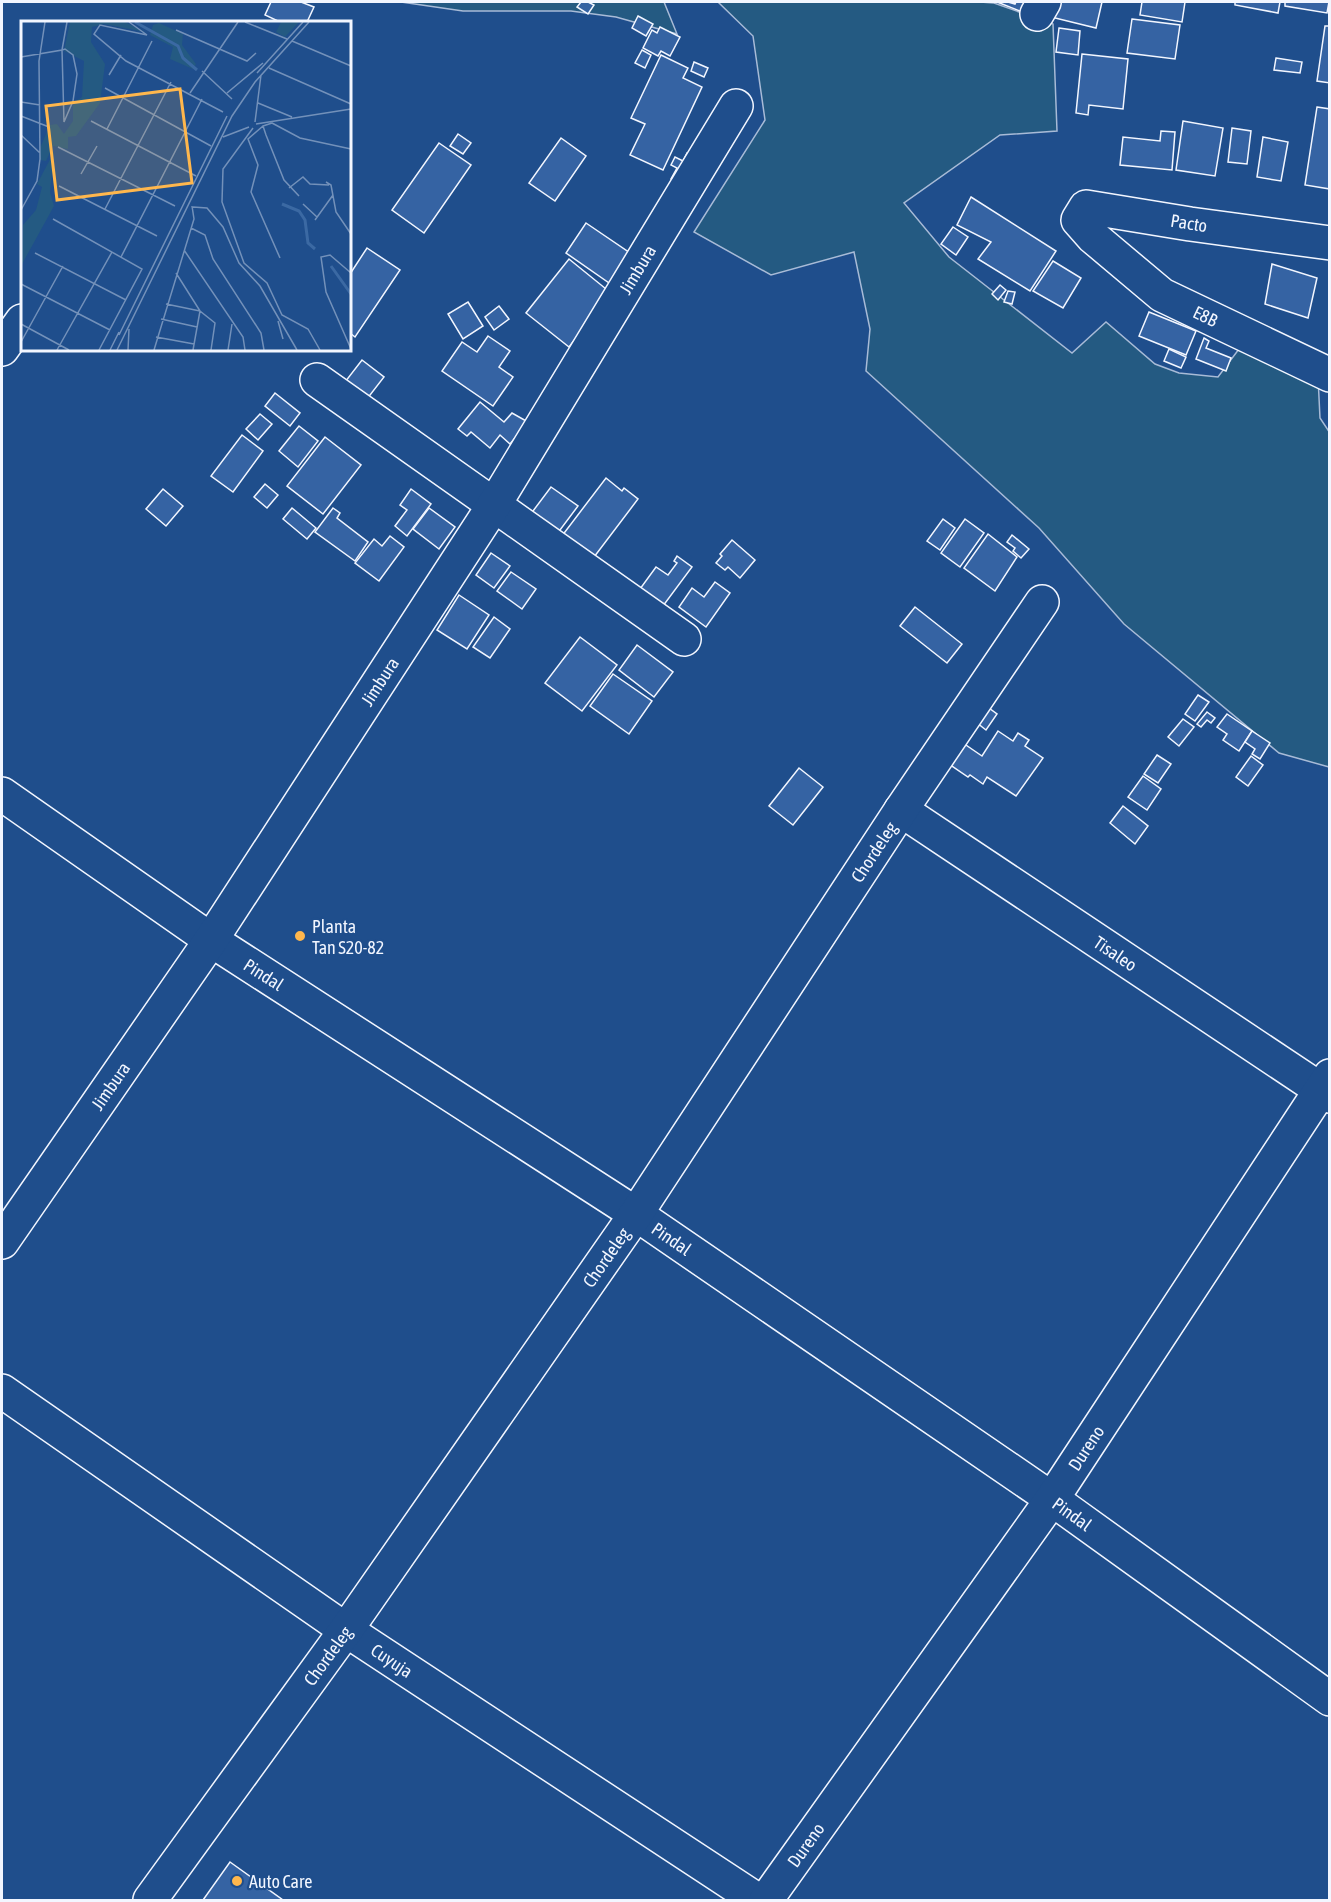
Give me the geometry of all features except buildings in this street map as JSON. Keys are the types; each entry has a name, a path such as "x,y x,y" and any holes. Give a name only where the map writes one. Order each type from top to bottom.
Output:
{"street":[{"name":"Jimbura","path":"2,1242 211,940 494,505 735,106"},
{"name":"Pacto","path":"1093,237 1078,220 1086,207 1329,243"},
{"name":"E8B","path":"1093,237 1162,295 1329,375"},
{"path":"2,349 21,322"},
{"path":"317,380 684,639"},
{"name":"Chordeleg","path":"150,1900 346,1630 636,1214 901,810 1042,602"},
{"name":"Pindal","path":"2,794 211,940 636,1214 1052,1499 1329,1699"},
{"name":"Tisaleo","path":"901,810 1326,1087"},
{"name":"Dureno","path":"765,1900 1052,1499 1326,1087"},
{"name":"Cuyuja","path":"2,1391 346,1630 757,1900"}],"shaded area":[{"path":"401,2 664,2 677,34 616,17 571,11 463,11"},
{"path":"718,2 980,2 994,3 1053,24 1057,131 1000,135 904,203 949,257 1072,353 1106,322 1155,364 1179,373 1218,377 1245,341 1318,377 1320,418 1330,433 1329,767 1279,753 1124,624 1039,528 866,371 870,329 854,252 771,275 694,232 765,120 753,36"}],"place":[{"name":"Planta Tan S20-82","path":"300,936"},
{"name":"Auto Care","path":"237,1881"}]}
